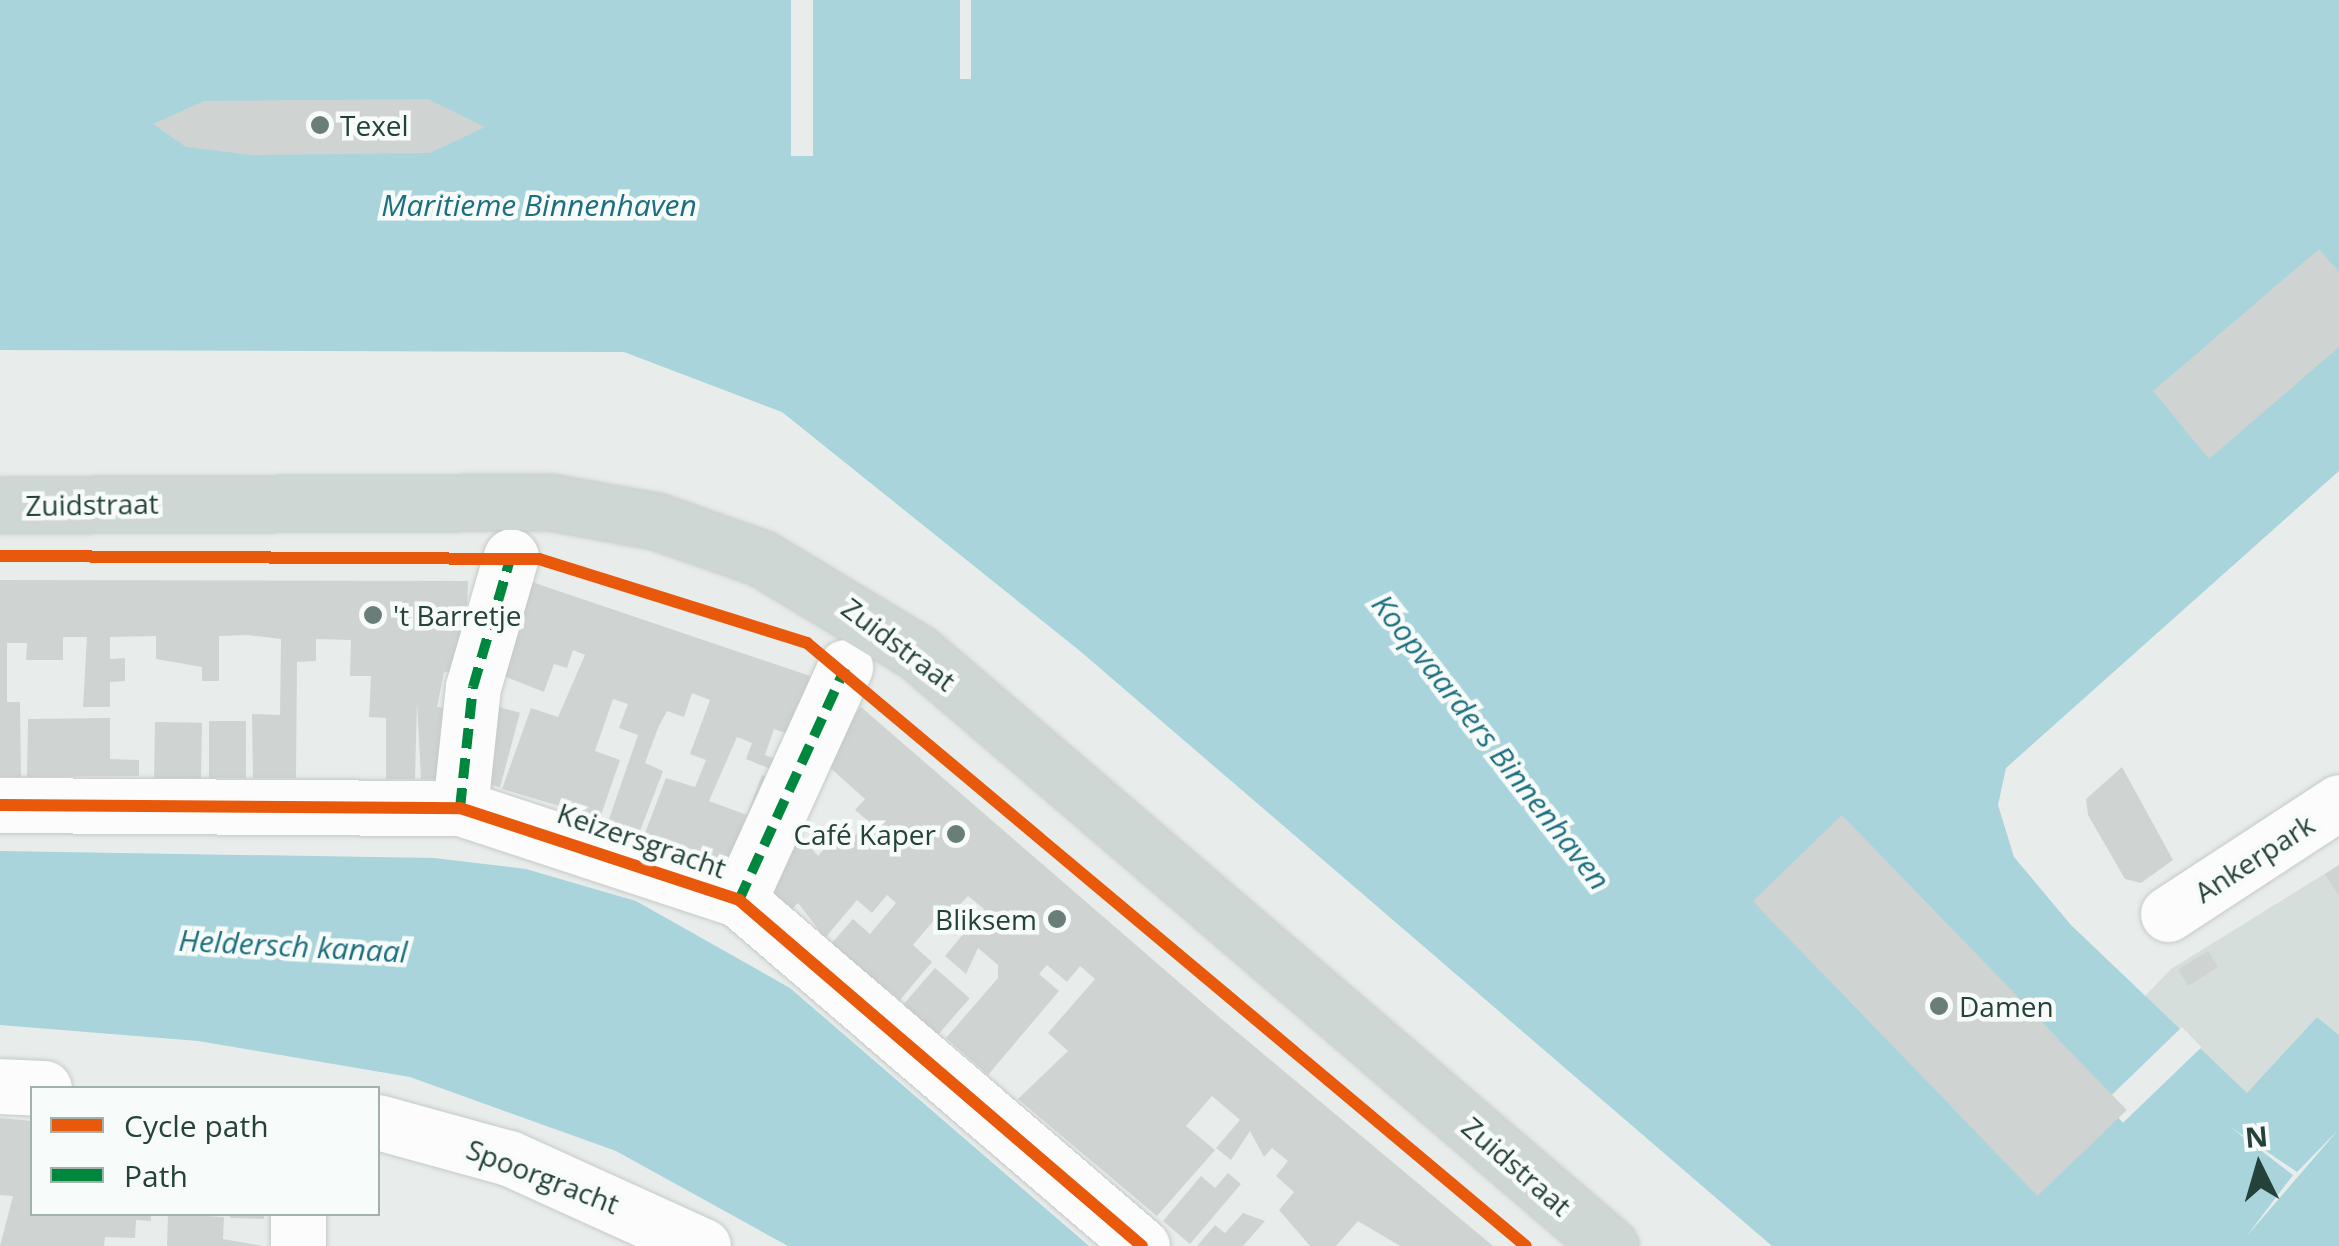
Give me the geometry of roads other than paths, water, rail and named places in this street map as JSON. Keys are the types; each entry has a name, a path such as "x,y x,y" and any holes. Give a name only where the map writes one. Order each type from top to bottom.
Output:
{"main road":[{"name":"Zuidstraat","path":"0,505 550,502 656,522 762,558 917,652 1610,1246"}],"street":[{"path":"460,808 473,687 511,556"},
{"name":"Zuidstraat","path":"739,900 846,667"},
{"name":"Ankerpark","path":"2168,914 2339,802"},
{"name":"Keizersgracht","path":"0,805 460,808 739,900 1142,1246"},
{"path":"0,1086 30,1087"},
{"name":"Spoorgracht","path":"380,1123 545,1172 703,1246"}],"water":[{"path":"0,0 2339,0 2339,471 2006,768 1998,805 2014,857 2071,925 2247,1093 2317,1017 2339,1035 2339,1246 1772,1246 1080,651 782,412 624,352 0,350"},
{"name":"Heldersch kanaal","path":"0,851 434,858 526,869 636,901 790,988 1089,1246 788,1246 616,1151 410,1077 198,1041 0,1025"}],"place":[{"name":"Texel","path":"320,125"},
{"name":"'t Barretje","path":"373,615"},
{"name":"Café Kaper","path":"956,834"},
{"name":"Bliksem","path":"1057,919"},
{"name":"Damen","path":"1939,1006"}],"water label":[{"name":"Maritieme Binnenhaven","path":"539,205"},
{"name":"Koopvaarders Binnenhaven","path":"1491,742"}]}
